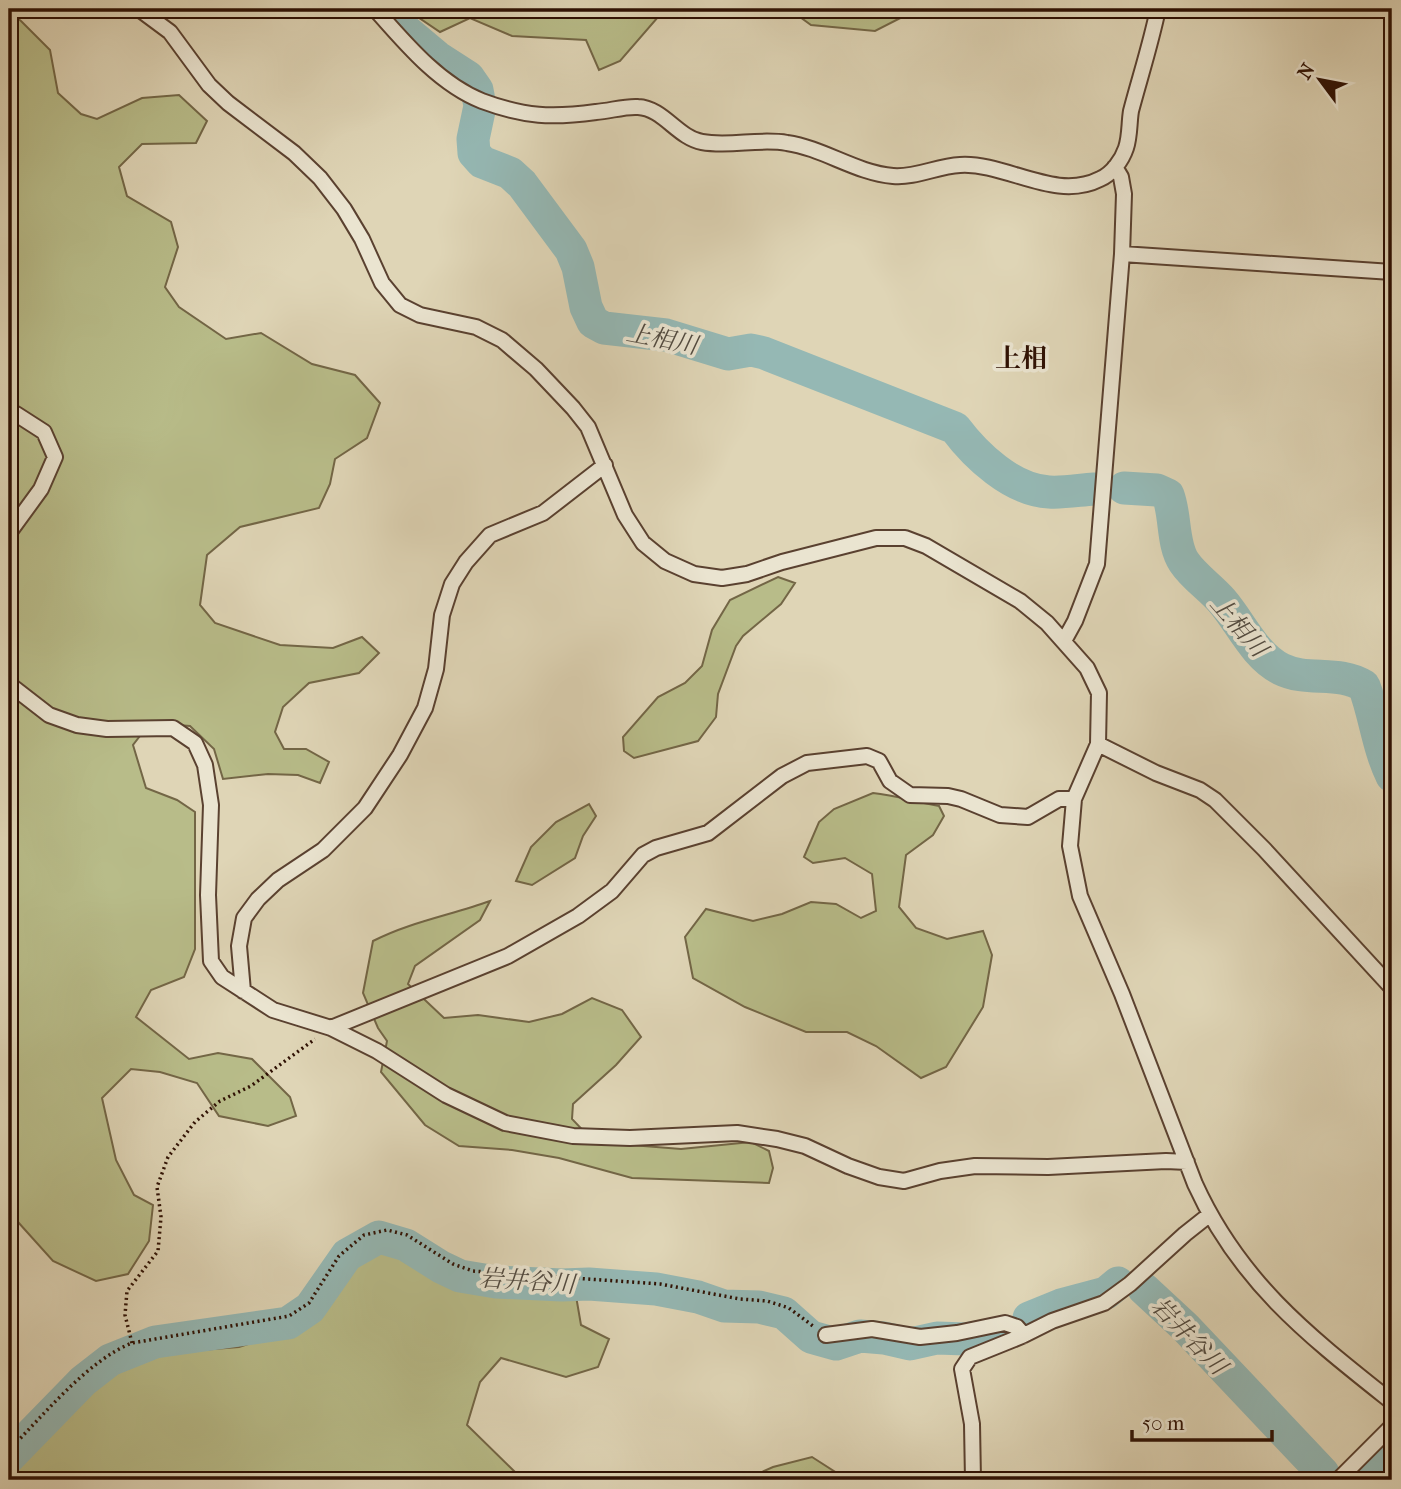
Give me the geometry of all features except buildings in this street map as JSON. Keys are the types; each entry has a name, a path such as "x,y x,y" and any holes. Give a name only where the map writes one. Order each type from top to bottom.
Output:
{"street":[{"path":"139,9 170,32 209,85 228,103 294,153 320,178 344,209 362,239 382,283 400,305 420,315 476,327 502,340 573,408 588,427 625,515 643,543 665,561 694,574 722,578 876,538 905,538 926,546 1020,601 1038,614 1064,641 1087,668 1099,693 1098,744 1074,799 1070,846 1080,896 1122,994 1186,1162 1209,1215 1244,1267 1287,1314 1392,1402"},
{"path":"375,9 411,51 458,87 481,100 516,113 545,116 637,106 657,114 699,142 788,143 893,176 960,164 984,166 1051,184 1071,186 1101,179 1115,167 1126,147 1131,112 1150,49 1158,9"},
{"path":"1064,641 1097,564 1122,254 1124,194 1121,177 1115,167"},
{"path":"1122,254 1392,272"},
{"path":"9,414 16,414 44,432 55,457 41,489 9,533"},
{"path":"243,991 239,946 244,918 278,880 323,850 365,807 400,755 425,708 436,669 442,615 452,584 466,562 490,535 543,513 605,465"},
{"path":"9,684 49,715 77,725 107,729 173,728 195,743 205,765 211,805 208,894 211,961 222,977 273,1010 331,1028 377,1051 446,1095 506,1123 573,1136 630,1138 737,1133 751,1135 805,1146 879,1177 904,1181 940,1171 975,1166 1048,1167 1186,1162"},
{"path":"1098,744 1156,773 1200,790 1215,800 1392,988"},
{"path":"331,1028 421,993 520,949 578,916 612,891 643,855 656,848 708,833 782,776 807,763 867,756 879,761 890,781 910,795 948,796 1000,815 1028,817 1059,799 1074,799"},
{"path":"973,1480 972,1424 962,1369 970,1357 1052,1321 1104,1303 1130,1284 1209,1215"},
{"path":"826,1335 872,1329 920,1337 1005,1324 1017,1327 1024,1335"},
{"path":"1338,1480 1392,1426"}],"path":[{"path":"132,1343 125,1315 127,1291 158,1251 161,1217 157,1186 168,1157 195,1122 220,1101 251,1086 331,1028"},
{"path":"9,1450 91,1368 118,1348 132,1343 289,1316 309,1303 339,1256 364,1236 387,1230 407,1236 453,1264 473,1271 660,1284 740,1299 767,1301 789,1308 826,1335"}],"green space":[{"path":"406,9 665,9 620,61 599,70 586,40 512,36 470,18 440,32"},
{"path":"789,9 918,9 875,31 811,25"},
{"path":"9,12 50,50 58,93 81,114 97,119 142,98 179,95 207,121 196,143 142,144 119,167 127,196 171,222 178,247 165,287 179,307 226,339 261,333 312,364 355,375 380,403 367,438 335,459 330,484 319,508 240,527 207,555 200,605 215,623 280,645 333,648 362,637 379,653 359,673 309,683 283,707 275,732 284,749 306,749 329,762 320,783 298,775 268,774 223,779 214,749 190,726 150,723 133,745 146,788 177,800 195,812 195,949 184,977 151,990 136,1017 189,1059 218,1053 252,1059 290,1097 296,1116 268,1126 219,1116 197,1083 160,1072 131,1069 102,1098 116,1160 134,1195 153,1205 149,1241 128,1274 96,1281 53,1261 9,1212"},
{"path":"778,577 795,583 781,604 743,636 736,646 718,694 716,717 698,741 634,758 624,751 623,737 658,697 685,683 702,666 712,630 730,600"},
{"path":"873,793 939,806 944,816 933,835 906,855 899,907 916,928 947,939 983,931 992,955 983,1007 946,1067 921,1078 876,1046 847,1032 806,1032 745,1007 693,978 685,937 706,909 753,921 782,914 811,902 836,904 861,918 876,911 872,874 845,858 813,863 804,857 819,822 834,809"},
{"path":"589,804 596,816 583,836 575,858 532,885 516,881 531,847 556,822"},
{"path":"490,901 480,920 415,966 408,984 444,1018 478,1015 529,1022 562,1014 592,998 622,1010 641,1037 616,1065 573,1104 572,1119 594,1142 681,1149 751,1142 769,1151 773,1168 769,1183 632,1178 559,1158 512,1150 459,1146 425,1125 381,1072 387,1041 378,1028 363,993 373,941 416,924"},
{"path":"381,1247 411,1254 460,1285 576,1296 581,1325 609,1339 598,1367 566,1377 501,1358 480,1382 467,1425 515,1472 511,1480 9,1480 9,1470 70,1407 110,1373 150,1354 239,1347 313,1323 344,1273"},
{"path":"812,1457 843,1477 842,1480 744,1480 773,1467"}],"waterway":[{"name":"上相川","path":"386,9 406,31 437,57 468,77 477,90 480,106 473,139 474,153 482,162 510,173 522,184 571,250 578,267 586,307 593,322 604,328 666,335 728,354 751,350 764,353 955,428 984,460 1022,485 1049,492 1094,489"},
{"name":"上相川","path":"1124,488 1157,490 1168,495 1178,547 1184,562 1222,601 1255,647 1271,663 1291,673 1344,678 1364,686 1392,776"},
{"name":"岩井谷川","path":"9,1457 83,1381 110,1360 155,1342 288,1323 310,1308 347,1255 379,1237 406,1245 460,1276 496,1282 656,1289 698,1297 724,1306 759,1307 784,1313 811,1337 836,1344 860,1336 910,1344 937,1338 966,1339 994,1334"},
{"name":"岩井谷川","path":"1029,1318 1061,1305 1106,1293 1118,1283"},
{"name":"岩井谷川","path":"1144,1289 1185,1327 1323,1473"},
{"name":"岩井谷川","path":"1356,1480 1392,1447"}],"district":[{"name":"上相","path":"1021,358"}]}
